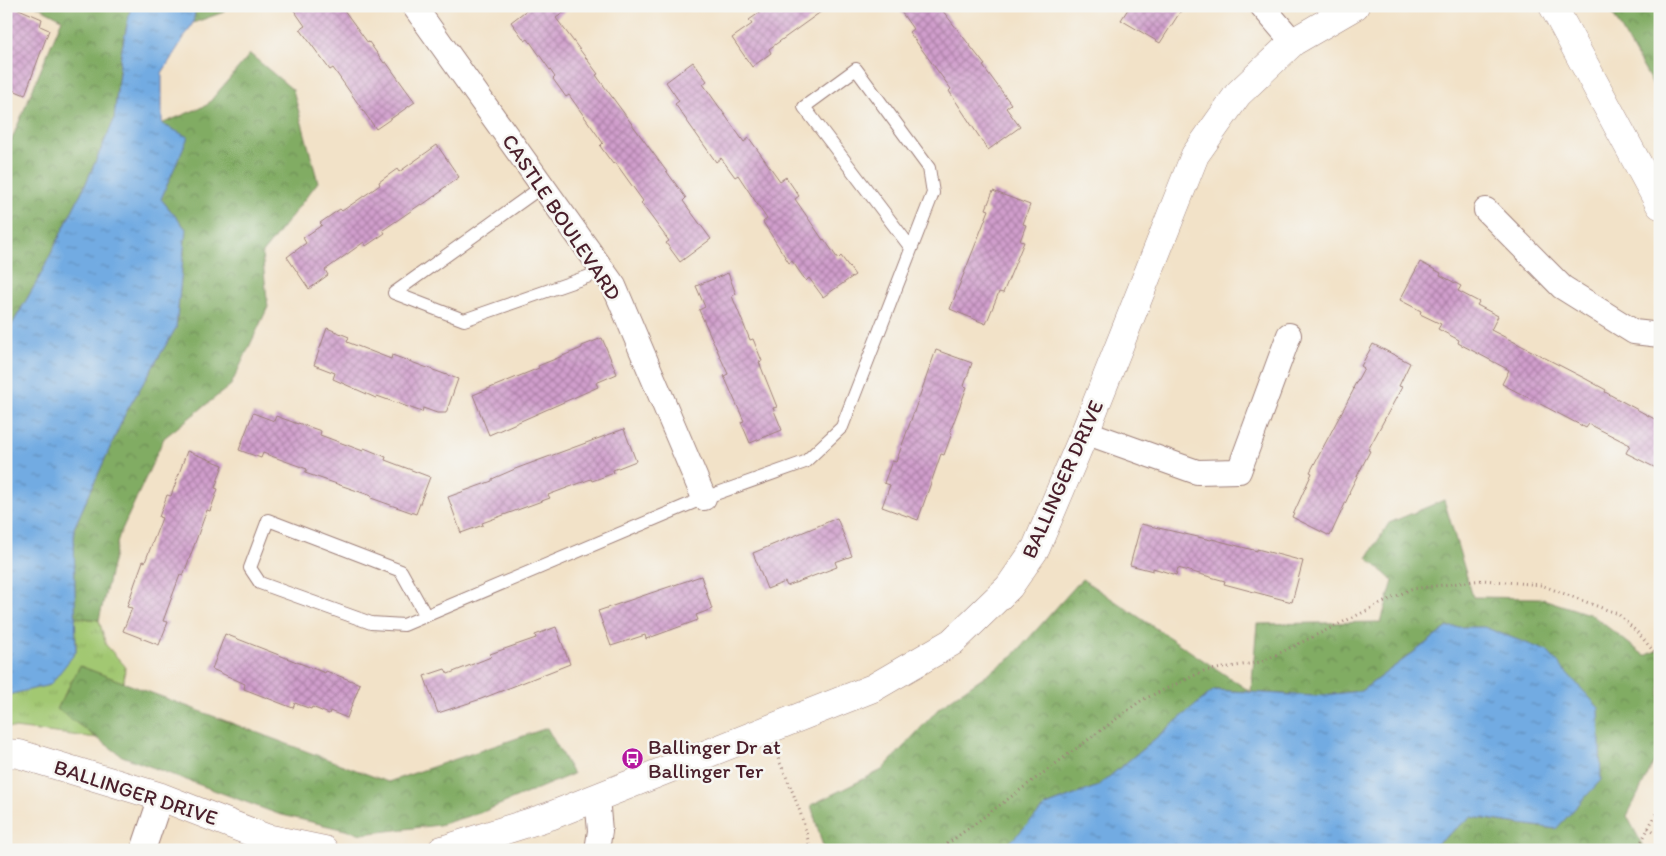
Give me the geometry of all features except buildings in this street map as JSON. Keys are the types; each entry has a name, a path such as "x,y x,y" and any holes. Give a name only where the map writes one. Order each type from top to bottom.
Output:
{"street":[{"name":"CASTLE BOULEVARD","path":"414,6 614,286 704,498"},
{"path":"1262,6 1293,42"},
{"name":"BALLINGER DRIVE","path":"442,850 550,816 598,798 873,688 952,642 1009,587 1036,548 1085,432 1195,155 1238,94 1293,42 1355,6"},
{"path":"1553,6 1660,205"},
{"path":"1486,210 1562,287 1634,332 1660,335"},
{"path":"1085,432 1197,472 1239,471 1289,335"},
{"name":"BALLINGER DRIVE","path":"6,753 19,754 161,796 266,838 324,850"},
{"path":"143,850 161,796"},
{"path":"597,850 600,831 598,798"}],"lane":[{"path":"426,616 401,571 268,520 250,568 260,583 371,623 404,625 426,616 704,498 805,462 842,427 933,193 929,168 856,69 804,107 911,248"},
{"path":"543,186 394,293 464,320 604,271"}],"path":[{"path":"939,850 1142,700 1204,671 1261,662 1412,589 1484,580 1541,585 1618,614 1639,634 1660,659"},
{"path":"766,730 796,800 806,830 810,850"},
{"path":"1637,850 1660,806"},
{"path":"1648,828 1660,835"}],"green space":[{"path":"37,6 131,6 121,53 114,120 86,183 39,278 6,335 6,153 62,19"},
{"path":"196,6 225,6 224,12 193,23"},
{"path":"1608,6 1660,6 1660,97"},
{"path":"250,54 293,90 318,182 262,254 268,307 231,385 164,438 119,536 99,620 75,617 74,528 126,412 176,328 186,229 161,199 187,137 161,124 207,105"},
{"path":"1444,500 1473,597 1540,598 1592,615 1645,656 1660,649 1660,750 1627,816 1645,850 1429,850 1471,817 1556,829 1448,627 1361,691 1314,696 1214,690 1098,786 1046,806 1002,850 824,850 811,805 882,770 941,706 1012,657 1082,579 1251,692 1257,624 1381,622 1393,581 1367,558 1389,523"},
{"path":"75,617 99,620 106,645 125,666 124,683 80,667 57,708 97,738 6,727 6,693 8,695 76,652"},
{"path":"80,666 388,782 547,728 573,774 485,811 439,825 362,834 278,814 122,756 57,709"}],"water":[{"path":"131,6 196,6 193,23 162,73 162,124 188,137 161,199 186,229 176,328 126,412 74,528 76,652 50,685 8,695 6,693 6,335 39,278 86,183 114,120 121,53"},
{"path":"1448,627 1484,627 1547,651 1599,708 1601,780 1556,829 1471,817 1429,850 1002,850 1046,806 1098,786 1214,690 1314,696 1361,691"}],"place":[{"name":"Ballinger Dr at Ballinger Ter","path":"632,758"}]}
